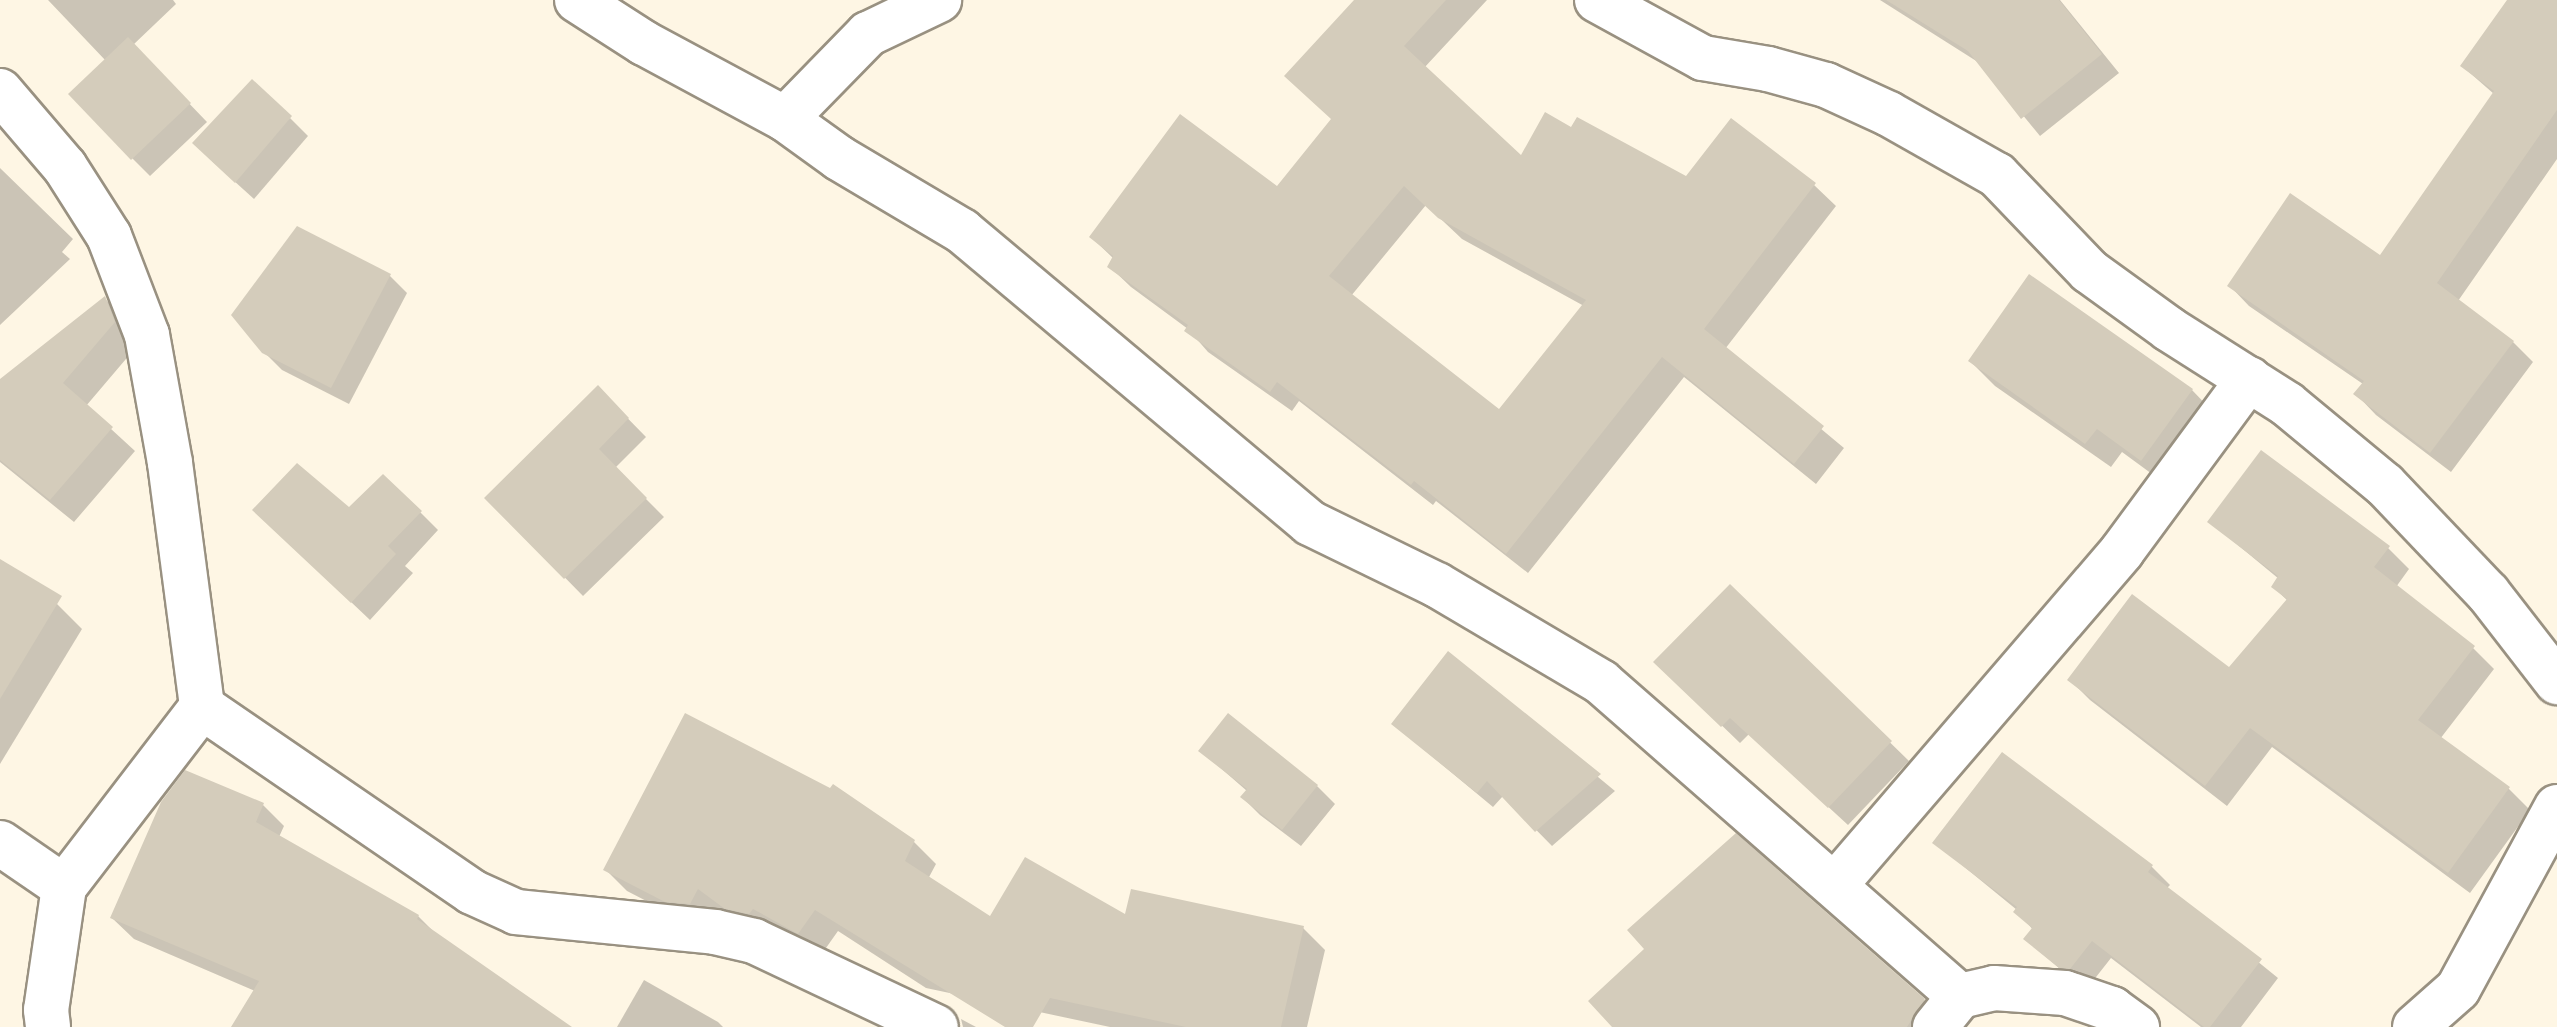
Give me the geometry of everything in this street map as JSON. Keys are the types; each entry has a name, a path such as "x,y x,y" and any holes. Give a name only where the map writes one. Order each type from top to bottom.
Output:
{"street":[{"path":"577,0 644,43 785,119 839,158 962,231 1310,523 1437,585 1601,682 1835,885 1947,1011 1994,988 2065,993 2112,1009 2137,1027"},
{"path":"785,119 868,34 939,0"},
{"path":"1600,1 1703,58 1768,69 1826,85 1889,114 1997,175 2089,271 2169,329 2287,404 2385,485 2488,593 2557,682"},
{"path":"0,91 65,167 109,236 147,335 170,463 202,707 64,887 46,1010 48,1027"},
{"path":"1835,885 2122,551 2249,379"},
{"path":"202,707 472,892 516,912 715,932 754,941 936,1027"},
{"path":"2415,1027 2458,989 2557,807"},
{"path":"2,849 64,887"}],"building":[{"path":"1354,0 1446,0 1404,46 1521,155 1545,112 1571,127 1577,117 1686,176 1731,118 1816,183 1704,329 1824,426 1794,464 1662,357 1506,554 1414,481 1411,485 1277,382 1270,392 1184,331 1188,325 1107,267 1113,256 1089,237 1180,114 1277,186 1331,119 1284,76","holes":["1404,186 1438,218 1586,300 1499,409 1329,276"]},
{"path":"1886,0 2059,0 2102,54 2021,119 1968,51"},
{"path":"2507,0 2557,0 2557,110 2437,283 2514,341 2430,453 2353,394 2364,381 2227,286 2290,193 2380,255 2494,91 2460,66"},
{"path":"128,37 191,103 131,160 68,94"},
{"path":"252,79 292,116 235,183 192,143"},
{"path":"297,226 391,274 331,388 262,353 231,315"},
{"path":"2029,274 2193,389 2141,461 2097,429 2085,444 1968,361"},
{"path":"105,296 115,322 63,383 113,427 50,500 0,460 0,379"},
{"path":"598,385 629,418 599,449 647,498 564,579 484,498"},
{"path":"2261,450 2390,546 2374,567 2475,646 2418,720 2510,787 2448,873 2250,728 2205,786 2067,680 2132,594 2229,667 2287,599 2271,587 2278,576 2207,522"},
{"path":"297,463 349,507 383,474 422,511 388,546 396,554 351,603 252,510"},
{"path":"0,559 62,596 0,699"},
{"path":"1730,584 1892,741 1828,808 1730,718 1721,727 1653,662"},
{"path":"1448,651 1601,774 1535,832 1487,781 1477,793 1391,724"},
{"path":"685,713 830,788 833,784 915,840 905,861 990,916 1025,857 1125,914 1131,889 1304,926 1281,1027 1186,1027 1050,998 1033,1027 1005,1027 815,910 798,934 753,909 749,914 725,909 698,889 690,904 665,902 603,870"},
{"path":"1228,713 1318,785 1282,830 1240,797 1247,789 1198,751"},
{"path":"2002,752 2153,865 2148,872 2262,959 2210,1027 2204,1027 2092,941 2070,969 2059,968 2023,939 2032,928 2013,912 2017,907 1932,843"},
{"path":"185,770 264,803 256,822 419,915 417,919 572,1027 231,1027 259,981 110,918 161,802"},
{"path":"1736,833 1925,999 1907,1027 1612,1027 1588,1001 1644,949 1627,930"}]}
